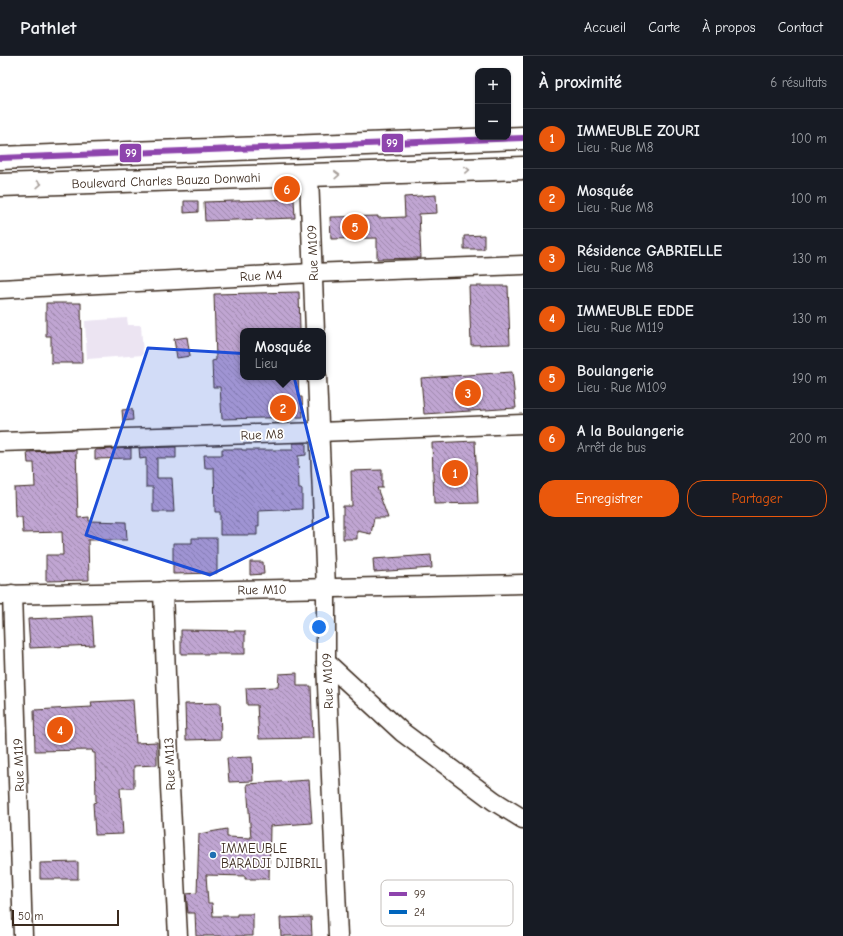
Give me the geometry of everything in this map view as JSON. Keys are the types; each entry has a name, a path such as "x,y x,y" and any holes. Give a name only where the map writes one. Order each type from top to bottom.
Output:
{"main road":[{"path":"0,158 523,138"},
{"name":"Boulevard Charles Bauza Donwahi","path":"0,185 523,168"}],"street":[{"name":"Rue M109","path":"309,176 315,328"},
{"name":"Rue M4","path":"0,289 312,273 523,265"},
{"name":"Rue M109","path":"317,380 326,588 326,662 338,936"},
{"name":"Rue M8","path":"0,442 523,424"},
{"name":"Rue M10","path":"6,595 523,584"},
{"name":"Rue M113","path":"162,591 178,936"},
{"name":"Rue M119","path":"6,595 23,936"},
{"path":"326,662 402,732 494,801 523,819"}],"highlighted area":[{"path":"148,348 289,356 328,517 210,575 86,535"}],"shaded area":[{"path":"127,318 128,325 141,325 143,355 87,359 85,321"}],"building":[{"path":"436,195 437,213 419,214 421,258 377,259 377,238 331,239 330,217 405,217 404,197"},
{"path":"294,199 295,218 205,221 204,202"},
{"path":"184,201 198,201 198,212 184,213"},
{"path":"484,235 484,249 464,249 464,236"},
{"path":"469,286 508,286 510,344 471,345"},
{"path":"299,292 300,328 240,328 240,380 298,380 299,397 302,397 303,417 222,419 220,387 213,387 212,361 216,360 214,294"},
{"path":"46,303 81,303 82,363 51,363 51,336 46,336"},
{"path":"187,337 190,356 177,358 174,339"},
{"path":"512,372 516,408 424,414 421,378"},
{"path":"132,409 133,420 123,421 122,410"},
{"path":"475,441 478,503 434,504 432,443"},
{"path":"293,443 306,443 306,455 298,456 299,489 302,489 302,509 259,511 259,526 257,526 257,535 220,535 220,512 215,512 214,468 205,468 204,455 222,455 222,449 293,450"},
{"path":"176,447 176,458 157,458 157,478 172,478 174,512 153,512 153,487 146,487 146,458 140,459 139,448"},
{"path":"131,448 131,458 95,459 95,450"},
{"path":"76,450 78,518 89,517 89,521 126,522 127,540 88,540 89,580 46,581 46,555 63,555 62,532 23,533 22,517 15,517 14,488 35,487 34,463 28,463 27,452"},
{"path":"382,470 382,488 377,488 388,518 374,518 371,534 357,531 357,539 343,539 343,506 352,506 351,471"},
{"path":"192,538 217,538 217,573 173,574 173,543 192,543"},
{"path":"431,555 432,568 374,572 373,559"},
{"path":"250,562 263,562 264,574 250,575"},
{"path":"92,616 94,645 30,648 28,619"},
{"path":"181,630 245,631 245,654 181,654"},
{"path":"297,673 297,686 311,686 313,738 259,739 257,705 247,705 246,688 278,687 279,674"},
{"path":"133,700 136,743 157,742 157,765 134,766 134,788 120,788 123,834 95,835 93,803 96,802 95,753 93,753 92,750 35,751 34,710 92,707 91,702"},
{"path":"220,703 221,739 186,740 185,704"},
{"path":"252,757 253,781 229,782 227,758"},
{"path":"309,780 312,823 270,826 269,879 245,879 245,876 206,875 208,903 212,903 213,916 253,914 253,936 196,936 195,913 188,913 186,894 197,893 199,834 227,829 227,837 251,838 247,784"},
{"path":"78,862 78,879 40,879 40,863"},
{"path":"311,917 312,936 281,936 280,918"}],"transit line":[{"name":"99","path":"0,158 523,138"}],"place":[{"name":"A la Boulangerie","path":"287,189"},
{"name":"Boulangerie","path":"355,227"},
{"name":"Résidence GABRIELLE","path":"468,393"},
{"name":"Mosquée","path":"283,408"},
{"name":"IMMEUBLE ZOURI","path":"455,473"},
{"name":"IMMEUBLE EDDE","path":"60,730"},
{"name":"IMMEUBLE BARADJI DJIBRIL","path":"213,855"}]}
